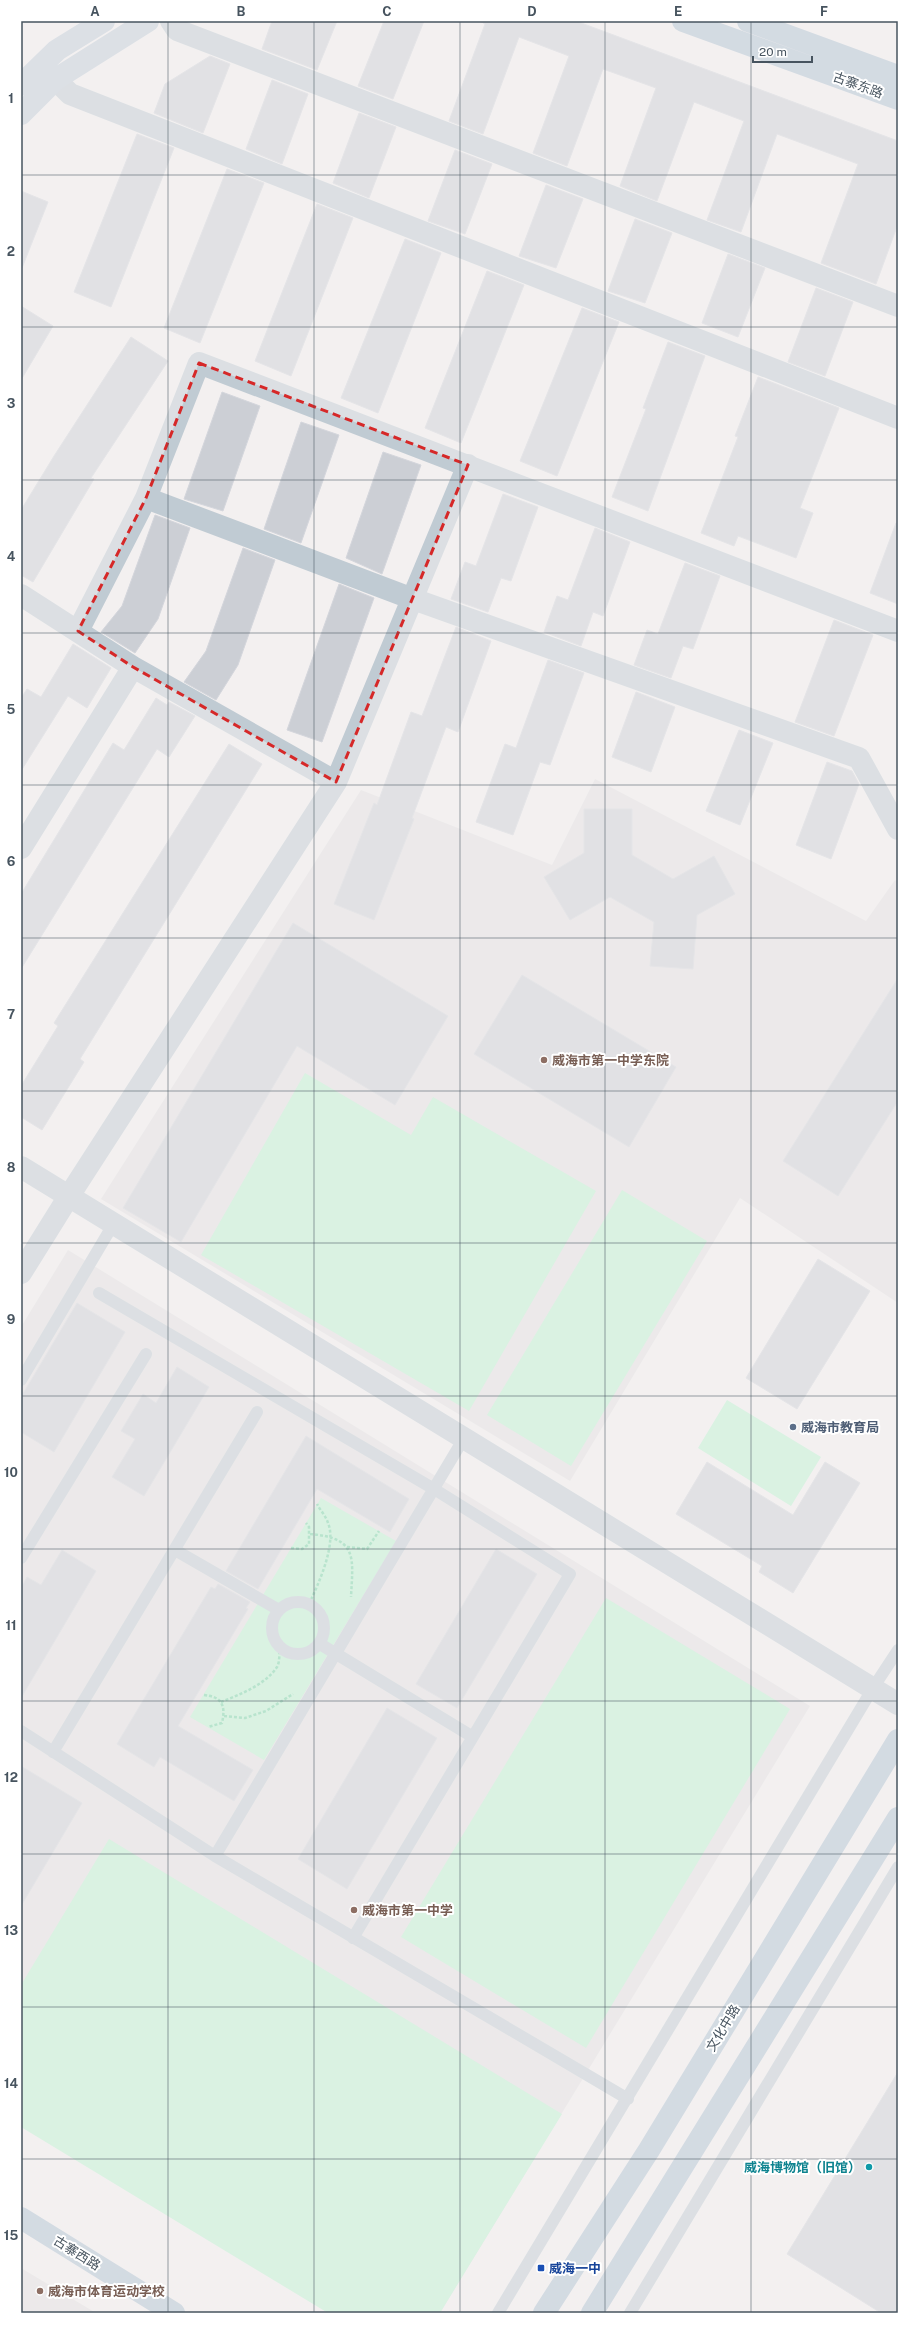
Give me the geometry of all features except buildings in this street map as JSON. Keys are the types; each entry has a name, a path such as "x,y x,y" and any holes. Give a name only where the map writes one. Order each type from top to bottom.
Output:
{"main road":[{"path":"21,114 48,72 57,50 104,21"},
{"path":"21,85 148,21"},
{"name":"古寨东路","path":"683,21 898,99"},
{"name":"古寨东路","path":"748,21 898,76"},
{"name":"文化中路","path":"544,2313 653,2143 898,1740"},
{"path":"592,2313 898,1818"},
{"name":"古寨西路","path":"21,2218 174,2313"}],"street":[{"path":"171,21 177,30 898,306"},
{"path":"48,72 70,94 898,418"},
{"path":"78,631 146,498 199,363 898,631"},
{"path":"21,1273 336,782 468,465"},
{"path":"146,498 413,599 860,758 898,829"},
{"path":"21,595 133,667 336,782"},
{"path":"21,848 133,667"},
{"path":"21,1166 898,1704"}],"lane":[{"path":"21,1380 114,1223"},
{"path":"99,1293 434,1489 570,1574 354,1938"},
{"path":"21,1558 146,1354"},
{"path":"53,1752 257,1412"},
{"path":"215,1856 464,1438"},
{"path":"175,1550 279,1610"},
{"path":"293,1602 310,1604 317,1610 324,1626 324,1636 320,1644 313,1650 296,1655 280,1648 275,1641 272,1629 274,1617 279,1610 293,1602"},
{"path":"320,1644 473,1737"},
{"path":"498,2313 628,2099 872,1688 898,1650"},
{"path":"21,1731 215,1856 628,2099"},
{"path":"630,2313 898,1867"}],"path":[{"path":"310,1604 327,1556 330,1536 329,1524 317,1504"},
{"path":"291,1548 302,1549 309,1544 310,1534 306,1523"},
{"path":"310,1534 330,1536 347,1547 366,1549 374,1540 378,1531"},
{"path":"347,1547 353,1563 350,1602 357,1618"},
{"path":"221,1702 248,1692 278,1666 280,1648"},
{"path":"224,1716 245,1718 266,1711 282,1699 296,1692 312,1694"},
{"path":"204,1695 214,1696 221,1702 224,1716 222,1723 208,1728"}],"highlighted area":[{"path":"199,363 468,465 336,782 133,667 78,631 146,498"}],"shaded area":[{"name":"威海市第一中学东院","path":"595,779 866,921 895,880 898,882 898,1303 740,1198 570,1481 101,1199 361,790 552,865"},
{"name":"威海市第一中学","path":"68,1250 810,1706 440,2313 21,2124 21,1327"},
{"name":"威海市体育运动学校","path":"21,2268 96,2313 21,2313"}],"green space":[{"path":"305,1073 411,1135 433,1097 596,1191 469,1411 201,1255"},
{"path":"622,1190 707,1241 571,1466 487,1415"},
{"path":"727,1400 821,1457 791,1506 698,1448"},
{"path":"321,1498 396,1541 264,1760 190,1717"},
{"path":"606,1598 790,1709 586,2048 401,1937"},
{"path":"109,1839 562,2114 440,2313 328,2313 21,2127 21,1985"}],"place":[{"name":"威海市第一中学东院","path":"544,1060"},
{"name":"威海市教育局","path":"793,1427"},
{"name":"威海市第一中学","path":"354,1910"},
{"name":"威海博物馆（旧馆）","path":"869,2167"},
{"name":"威海一中","path":"541,2268"},
{"name":"威海市体育运动学校","path":"40,2291"}]}
